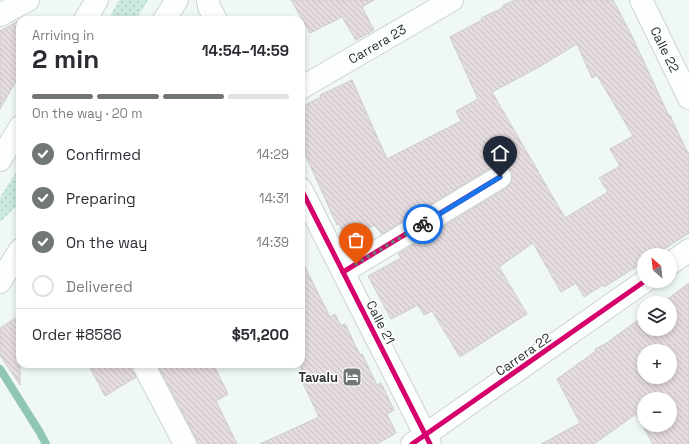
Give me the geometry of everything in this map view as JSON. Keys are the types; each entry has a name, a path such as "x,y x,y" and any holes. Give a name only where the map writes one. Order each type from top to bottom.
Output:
{"main road":[{"path":"0,15 28,0"},
{"path":"87,16 97,0"},
{"path":"167,16 177,0"},
{"name":"Carrera 23","path":"305,86 452,0"},
{"name":"Calle 22","path":"641,0 689,98"},
{"path":"0,160 16,134"},
{"path":"343,272 500,177"},
{"name":"Calle 21","path":"305,197 343,272 423,441"},
{"path":"677,259 689,250"},
{"path":"0,282 16,256"},
{"name":"Carrera 22","path":"423,441 637,287"},
{"path":"145,368 185,444"}],"green space":[{"path":"119,0 148,0 138,16 110,16"},
{"path":"16,172 16,207 0,222 1,196"}],"building":[{"path":"291,0 374,0 362,7 374,30 356,40 342,17 310,33 305,24 305,16 300,16"},
{"path":"515,0 613,0 689,155 689,233 666,248 637,248 637,266 604,287 603,285 584,297 576,283 561,292 533,243 499,267 527,314 460,357 432,311 424,315 418,305 391,319 368,276 401,258 398,254 506,188 511,183 512,177 510,170 506,166 494,166 382,234 374,225 347,240 339,224 337,225 305,154 305,105 321,97 320,95 352,80 387,159 461,121 456,111 478,99 450,37 482,20 481,18 503,8 502,6","holes":["577,44 592,78 597,75 633,136 610,149 620,166 599,178 608,192 565,218 492,92 539,67"]},
{"path":"16,22 16,81 0,109 0,31"},
{"path":"305,267 330,317 335,314 341,326 345,324 377,385 381,383 394,410 387,414 396,433 377,444 260,444 319,417 301,379 301,368 305,368"},
{"path":"689,283 689,444 653,444 646,432 677,432 677,392 637,392 637,416 636,414 594,444 541,444 580,423 557,379 596,351 595,349 605,344 637,321 637,336 677,336 677,296 671,296"},
{"path":"16,318 16,368 20,368 20,385 0,355 0,328"},
{"path":"90,368 133,368 136,377 105,396"},
{"path":"159,368 215,368 228,394 216,401 237,444 199,444"}],"waterway":[{"path":"0,369 46,444"}],"cycle path":[{"path":"343,272 500,177"},
{"path":"305,197 430,444"},
{"path":"412,444 637,287"}],"way so far":[{"path":"356,264 423,224"}],"place":[{"name":"Tavalu","path":"352,377"}],"route":[{"path":"423,224 500,177"}]}
